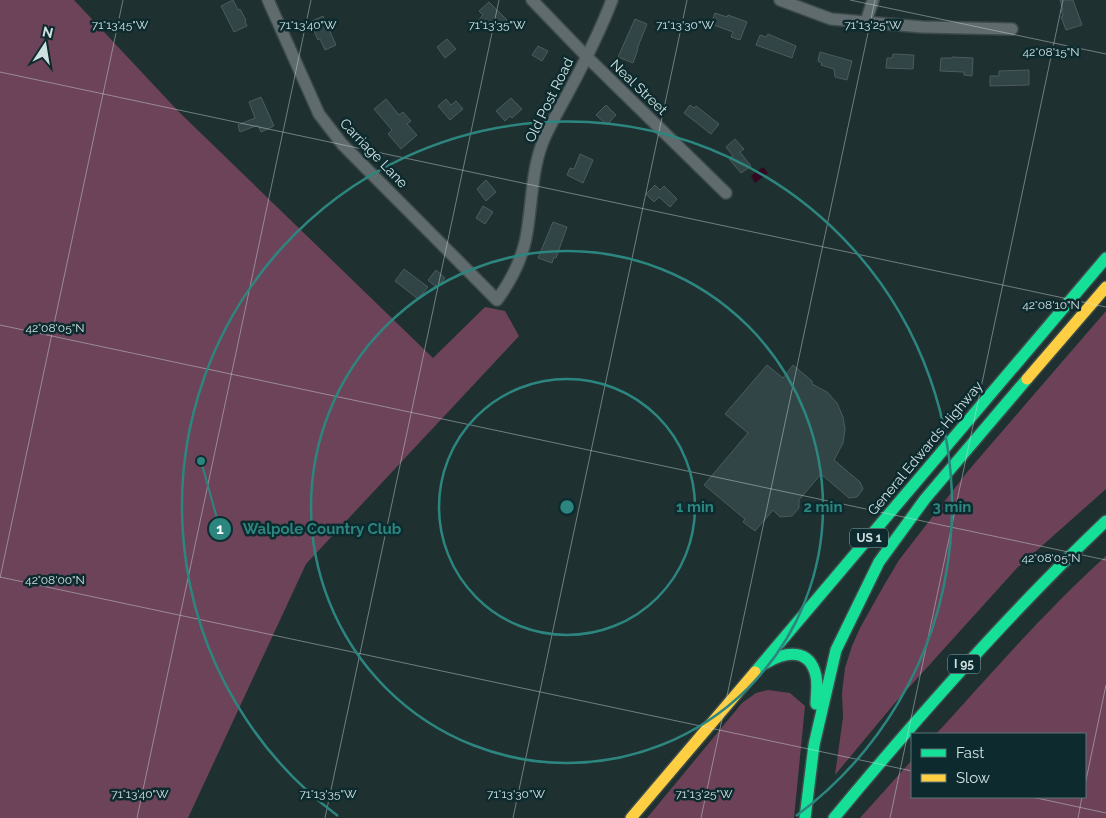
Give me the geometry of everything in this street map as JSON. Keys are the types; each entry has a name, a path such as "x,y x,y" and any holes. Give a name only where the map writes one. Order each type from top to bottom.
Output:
{"main road":[{"name":"General Edwards Highway","path":"631,818 1106,258"},
{"name":"US 1","path":"805,818 814,745 836,650 879,562 925,499 1106,287"},
{"name":"I 95","path":"834,818 899,738 954,675 1042,583 1106,521"},
{"path":"757,670 772,659 787,654 799,655 811,663 817,682 814,745"}],"street":[{"name":"Carriage Lane","path":"268,0 319,114 330,130 497,300"},
{"name":"Neal Street","path":"532,0 587,57 726,193"},
{"name":"Old Post Road","path":"497,300 511,281 520,260 526,238 536,168 547,131 587,57 612,0"},
{"path":"780,0 831,18 922,27 1012,29"},
{"path":"866,22 873,0"}],"shaded area":[{"path":"0,0 74,0 179,112 433,358 485,307 505,311 519,336 306,564 188,818 0,818"},
{"path":"763,167 768,173 755,183 751,176"},
{"path":"1106,311 1106,489 1017,568 894,704 835,775 843,717 842,693 845,668 860,628 883,587 899,560 968,471"},
{"path":"1106,556 1106,818 860,818 911,761 911,798 1086,798 1086,733 937,733 1083,577"},
{"path":"768,690 790,693 805,706 794,818 647,818 742,703 756,693"}],"building":[{"path":"233,0 246,20 247,26 234,32 221,6"},
{"path":"1060,0 1073,0 1082,25 1066,30 1061,17 1063,16 1061,10 1063,10"},
{"path":"489,2 507,20 497,29 489,21 483,27 478,21 483,15 479,11"},
{"path":"715,13 727,17 728,15 747,22 740,40 731,37 733,32 711,24"},
{"path":"323,16 336,45 325,50 310,22"},
{"path":"635,19 647,24 633,63 618,57"},
{"path":"768,34 796,46 792,58 756,45 760,35 766,37"},
{"path":"447,39 456,49 445,58 437,47"},
{"path":"538,46 548,51 542,61 532,55"},
{"path":"820,52 852,61 847,80 835,77 834,69 821,65 822,63 818,61"},
{"path":"893,54 914,55 913,69 886,68 887,58 892,58"},
{"path":"941,58 973,58 972,76 964,75 964,72 940,71"},
{"path":"1029,70 1029,85 990,86 990,76 999,76 999,71"},
{"path":"261,97 274,126 261,132 258,125 240,132 238,125 255,118 249,102"},
{"path":"511,98 522,109 512,118 510,116 505,121 496,111"},
{"path":"386,99 399,115 403,112 411,121 407,124 417,135 401,149 388,134 392,130 374,109"},
{"path":"446,99 451,105 456,101 463,109 450,120 438,106"},
{"path":"606,105 616,115 607,125 596,115"},
{"path":"690,105 694,108 696,106 719,124 711,134 684,113"},
{"path":"735,139 744,149 740,152 751,166 741,173 729,159 733,156 726,147"},
{"path":"580,154 593,160 583,183 567,175 570,168 574,169"},
{"path":"486,180 496,192 486,201 477,189"},
{"path":"655,185 660,190 664,186 677,199 670,207 659,197 654,202 646,194"},
{"path":"483,206 493,212 485,224 476,218"},
{"path":"553,222 567,227 556,258 554,257 552,263 538,258"},
{"path":"404,269 428,287 418,299 395,281"},
{"path":"436,270 445,278 437,288 428,280"},
{"path":"767,365 783,378 793,365 812,381 812,384 827,392 837,403 843,417 845,429 843,443 834,460 860,482 863,489 857,497 849,498 821,474 799,500 799,508 792,516 780,517 773,510 755,531 743,522 745,519 704,485 748,433 725,414"}],"traffic: fast":[{"path":"755,672 1106,258"},
{"path":"805,818 814,745 836,650 879,562 925,499 1027,379"},
{"path":"834,818 966,665 1034,592 1106,521"},
{"path":"766,663 789,654 803,656 808,660 816,676 816,704"}],"traffic: slow":[{"path":"1027,379 1106,287"},
{"path":"631,818 755,672"}],"place":[{"name":"Walpole Country Club","path":"201,461"}]}
